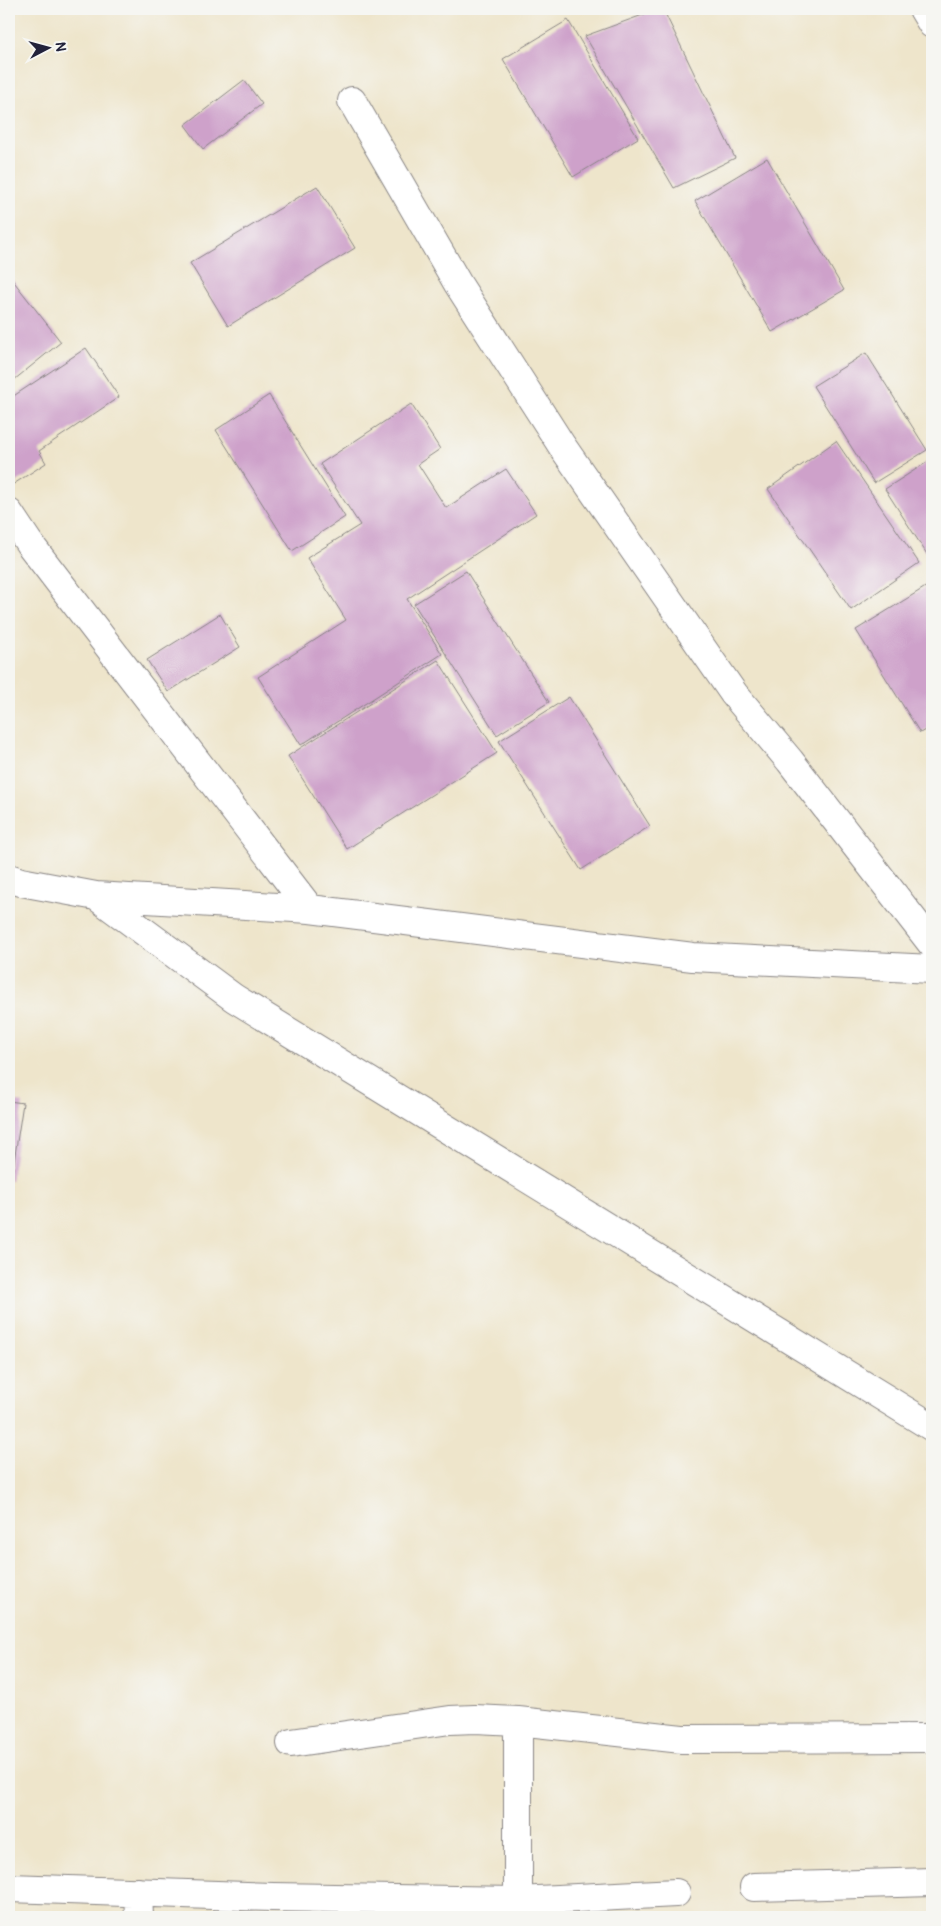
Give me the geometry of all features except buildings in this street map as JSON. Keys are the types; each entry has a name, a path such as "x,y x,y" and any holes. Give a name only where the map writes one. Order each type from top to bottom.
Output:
{"street":[{"path":"923,9 932,24"},
{"path":"352,101 458,284 573,462 734,694 790,761 932,944"},
{"path":"9,513 41,559 310,909"},
{"path":"9,878 96,896 310,909 693,957 932,968"},
{"path":"96,896 234,998 932,1427"},
{"path":"291,1743 450,1720 475,1719 518,1721 682,1739 932,1738"},
{"path":"518,1721 518,1909"},
{"path":"754,1887 932,1882"},
{"path":"9,1888 138,1904 274,1897 518,1909 676,1894"}]}
